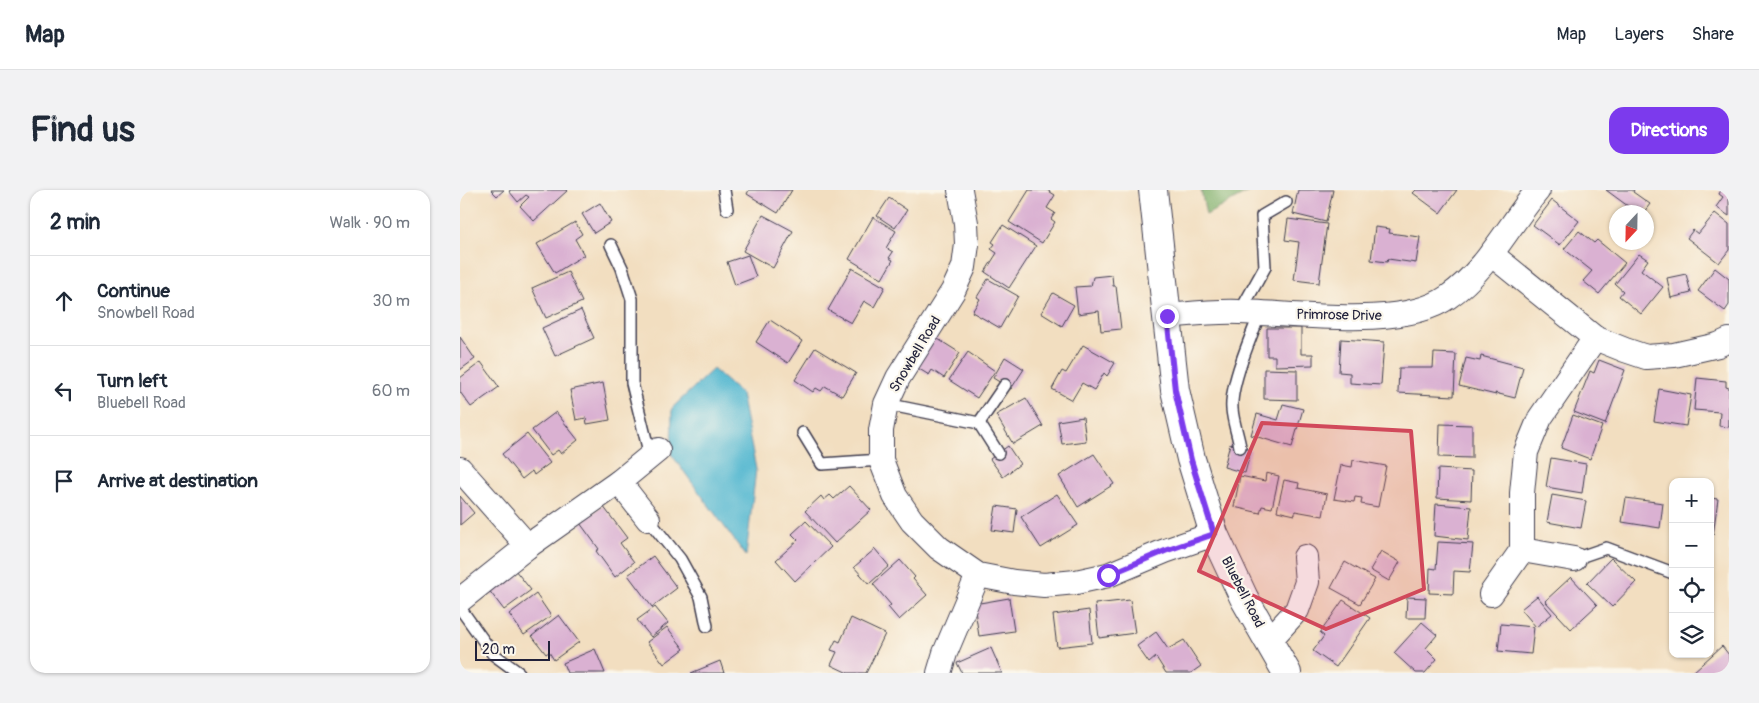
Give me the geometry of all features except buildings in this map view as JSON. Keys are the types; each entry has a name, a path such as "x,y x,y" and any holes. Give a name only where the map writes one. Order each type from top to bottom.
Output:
{"street":[{"name":"Snowbell Road","path":"960,190 966,223 967,244 964,267 953,291 898,378 886,404 880,430 881,460 894,496 912,520 939,548 978,575 1014,582 1044,585 1076,582 1108,575 1165,551 1214,534"},
{"name":"Bluebell Road","path":"1153,190 1175,390 1191,460 1214,534 1244,598 1287,673"},
{"name":"Primrose Drive","path":"1167,316 1250,312 1394,316 1424,309 1446,298 1458,289 1491,254 1538,190"},
{"path":"1491,254 1595,338 1646,357 1674,355 1718,345 1729,340"},
{"path":"1491,594 1522,550 1522,493 1526,452 1540,418 1595,338"},
{"path":"460,600 528,546 619,482 654,453"},
{"path":"460,469 528,546"},
{"path":"619,482 648,519"},
{"path":"1522,550 1574,559"},
{"name":"Bluebell Road","path":"1268,642 1297,610 1307,582 1305,558"},
{"path":"940,673 944,653 978,575"}],"lane":[{"path":"724,190 727,209"},
{"path":"1240,448 1232,408 1234,388 1245,350 1250,312 1265,267 1262,216 1286,202"},
{"path":"611,245 622,268 632,299 632,383 654,453"},
{"path":"979,423 1005,385"},
{"path":"886,404 979,423 998,453"},
{"path":"803,433 822,464 881,460"},
{"path":"648,519 680,559 701,597 708,626"},
{"path":"1574,559 1606,548 1669,572"},
{"path":"460,608 493,654 520,673"}],"highlighted area":[{"path":"1262,423 1411,431 1424,589 1326,629 1199,571"}],"green space":[{"path":"1201,190 1252,190 1206,215"}],"water":[{"path":"713,369 741,394 756,469 746,556 671,454 672,408"}],"route":[{"path":"1108,575 1165,551 1214,534 1191,460 1175,390 1167,316"}]}
